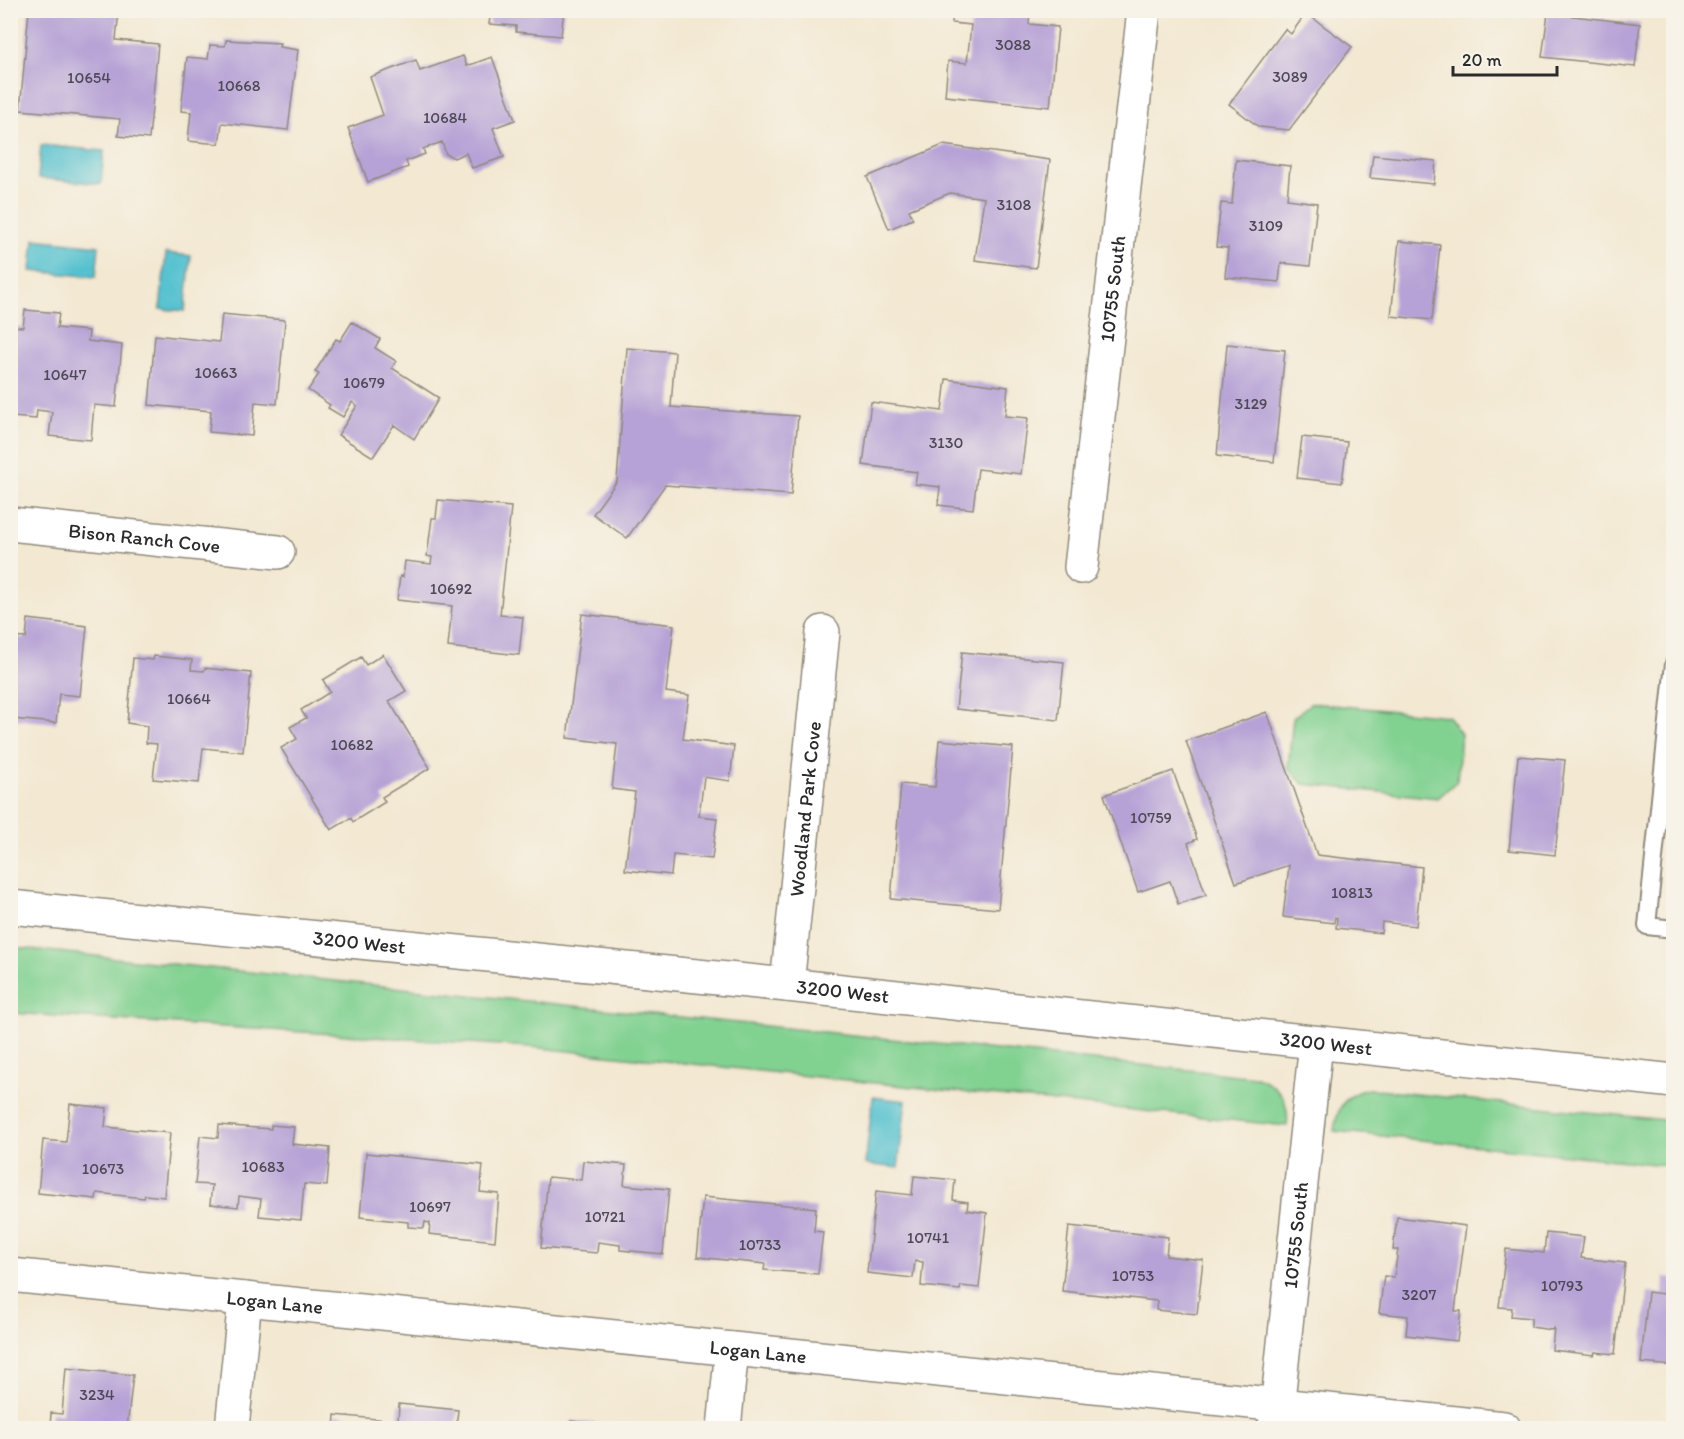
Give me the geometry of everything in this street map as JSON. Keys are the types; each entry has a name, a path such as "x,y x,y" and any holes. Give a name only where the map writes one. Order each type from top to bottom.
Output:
{"street":[{"name":"10755 South","path":"1081,567 1144,10"},
{"name":"Bison Ranch Cove","path":"10,524 278,552"},
{"name":"Woodland Park Cove","path":"787,985 823,632"},
{"name":"3200 West","path":"10,907 787,985 1674,1081"},
{"name":"10755 South","path":"1276,1417 1316,1043"},
{"name":"Logan Lane","path":"10,1275 732,1349 1276,1417 1504,1428"},
{"path":"232,1428 245,1299"},
{"path":"724,1428 732,1349"}],"lane":[{"path":"1674,663 1647,926 1674,929"}],"green space":[{"path":"1311,703 1448,716 1461,734 1457,781 1438,798 1303,784 1288,768 1293,718"},
{"path":"10,947 1256,1077 1277,1089 1281,1095 1287,1109 1287,1126 530,1047 11,1013"},
{"path":"1368,1089 1673,1121 1673,1166 1334,1131 1337,1115 1347,1098"}],"water":[{"path":"41,145 104,151 101,184 38,178"},
{"path":"34,239 99,246 96,277 31,271"},
{"path":"166,253 191,256 185,311 160,309"},
{"path":"873,1097 906,1101 898,1168 865,1164"}],"building":[{"path":"29,10 119,10 116,40 158,44 149,139 118,136 120,119 20,110"},
{"path":"491,10 564,10 561,36 516,32 516,26 489,24"},
{"path":"953,10 1030,10 1029,24 1058,27 1050,107 945,96 948,61 967,63 971,25 952,23"},
{"path":"1306,13 1352,47 1289,130 1259,127 1229,104 1285,29 1291,34"},
{"path":"1548,13 1640,24 1635,67 1542,57"},
{"path":"226,40 280,43 279,47 298,50 288,130 222,123 219,144 188,141 191,112 181,111 187,57 208,59 210,45 225,46"},
{"path":"463,56 467,66 492,57 515,120 493,128 504,157 472,168 466,153 454,158 446,154 442,142 423,149 425,154 406,161 408,167 368,182 348,128 383,115 370,77 416,60 420,71"},
{"path":"943,145 1050,160 1036,268 975,260 984,198 950,193 909,210 913,219 889,229 867,177"},
{"path":"1373,155 1436,161 1434,184 1370,178"},
{"path":"1236,160 1290,166 1287,199 1317,203 1310,266 1281,263 1279,282 1225,277 1228,248 1216,247 1221,203 1232,204"},
{"path":"1399,241 1440,245 1432,320 1391,316"},
{"path":"25,310 59,313 57,328 89,331 88,341 122,345 116,407 94,405 91,440 49,436 52,412 37,410 36,419 12,417 10,326 23,327"},
{"path":"222,314 285,320 277,404 255,402 252,436 209,432 211,411 149,405 155,335 219,342"},
{"path":"352,322 380,339 375,348 396,361 392,368 439,398 414,439 394,425 373,457 338,435 357,406 352,402 343,417 328,408 330,405 308,390 319,374 315,372 336,339 340,341"},
{"path":"1227,344 1285,350 1274,462 1217,456"},
{"path":"627,348 675,352 671,407 798,416 791,495 665,485 627,538 593,514 617,481"},
{"path":"946,379 1008,387 1005,416 1028,418 1021,474 978,469 973,509 938,505 940,487 915,484 917,472 863,465 871,402 942,411"},
{"path":"1302,437 1347,442 1342,483 1297,478"},
{"path":"438,500 511,507 500,615 523,617 519,655 448,647 452,606 397,600 400,576 403,577 405,561 431,564 432,557 427,556 432,518 436,518"},
{"path":"582,614 674,625 666,692 689,695 683,739 734,746 730,781 704,777 699,816 717,818 712,859 673,855 671,875 625,870 635,792 612,789 617,744 567,738"},
{"path":"28,619 87,626 80,696 59,694 56,723 12,719 14,698 10,698 10,637 26,638"},
{"path":"962,652 1064,662 1058,720 956,709"},
{"path":"383,654 406,691 389,701 430,768 382,797 385,802 353,822 351,818 331,830 281,748 297,739 290,727 306,718 301,710 330,692 323,680 361,657 366,665"},
{"path":"154,656 192,660 191,670 204,671 205,668 251,673 243,752 203,748 199,783 153,779 157,744 146,743 147,726 127,723 133,658 153,660"},
{"path":"1267,712 1317,855 1422,867 1416,926 1382,922 1381,933 1336,928 1337,918 1335,917 1334,923 1283,917 1289,865 1236,883 1186,741"},
{"path":"939,740 1013,747 998,909 891,899 901,784 935,787"},
{"path":"1518,756 1565,760 1555,855 1509,850"},
{"path":"1173,771 1197,839 1188,843 1206,895 1178,904 1170,881 1138,892 1104,795"},
{"path":"70,1104 107,1108 105,1127 170,1133 164,1197 145,1195 144,1198 97,1193 96,1199 38,1193 43,1140 66,1142"},
{"path":"219,1125 271,1129 271,1125 294,1127 292,1144 330,1148 327,1186 304,1184 301,1220 259,1216 261,1199 239,1196 238,1207 210,1204 212,1185 195,1184 200,1136 218,1138"},
{"path":"366,1153 483,1165 480,1192 499,1194 495,1241 429,1234 430,1223 425,1222 424,1228 408,1227 408,1222 360,1217"},
{"path":"583,1161 626,1165 624,1185 669,1189 663,1254 620,1250 620,1245 598,1242 597,1253 541,1248 548,1177 581,1180"},
{"path":"914,1176 955,1180 953,1200 968,1202 967,1210 987,1213 979,1288 961,1286 960,1290 921,1286 923,1262 915,1261 913,1278 867,1273 876,1191 912,1195"},
{"path":"703,1197 816,1208 814,1231 823,1232 818,1274 764,1270 765,1264 697,1257"},
{"path":"1397,1217 1466,1226 1455,1311 1461,1311 1457,1341 1406,1335 1408,1316 1379,1313 1384,1276 1394,1277 1398,1250 1393,1250"},
{"path":"1069,1226 1168,1237 1166,1256 1203,1260 1197,1314 1156,1310 1157,1301 1062,1291"},
{"path":"1546,1233 1584,1237 1581,1258 1625,1263 1615,1354 1595,1352 1594,1355 1552,1350 1554,1327 1552,1330 1531,1327 1531,1318 1511,1316 1512,1308 1499,1307 1506,1249 1544,1253"},
{"path":"1664,1277 1674,1278 1674,1366 1641,1363 1648,1292 1663,1294"},
{"path":"66,1368 133,1375 127,1428 50,1428 51,1413 62,1414"},
{"path":"399,1404 458,1410 456,1428 334,1428 335,1415 398,1421"},
{"path":"571,1421 625,1427 625,1428 571,1428"}]}
